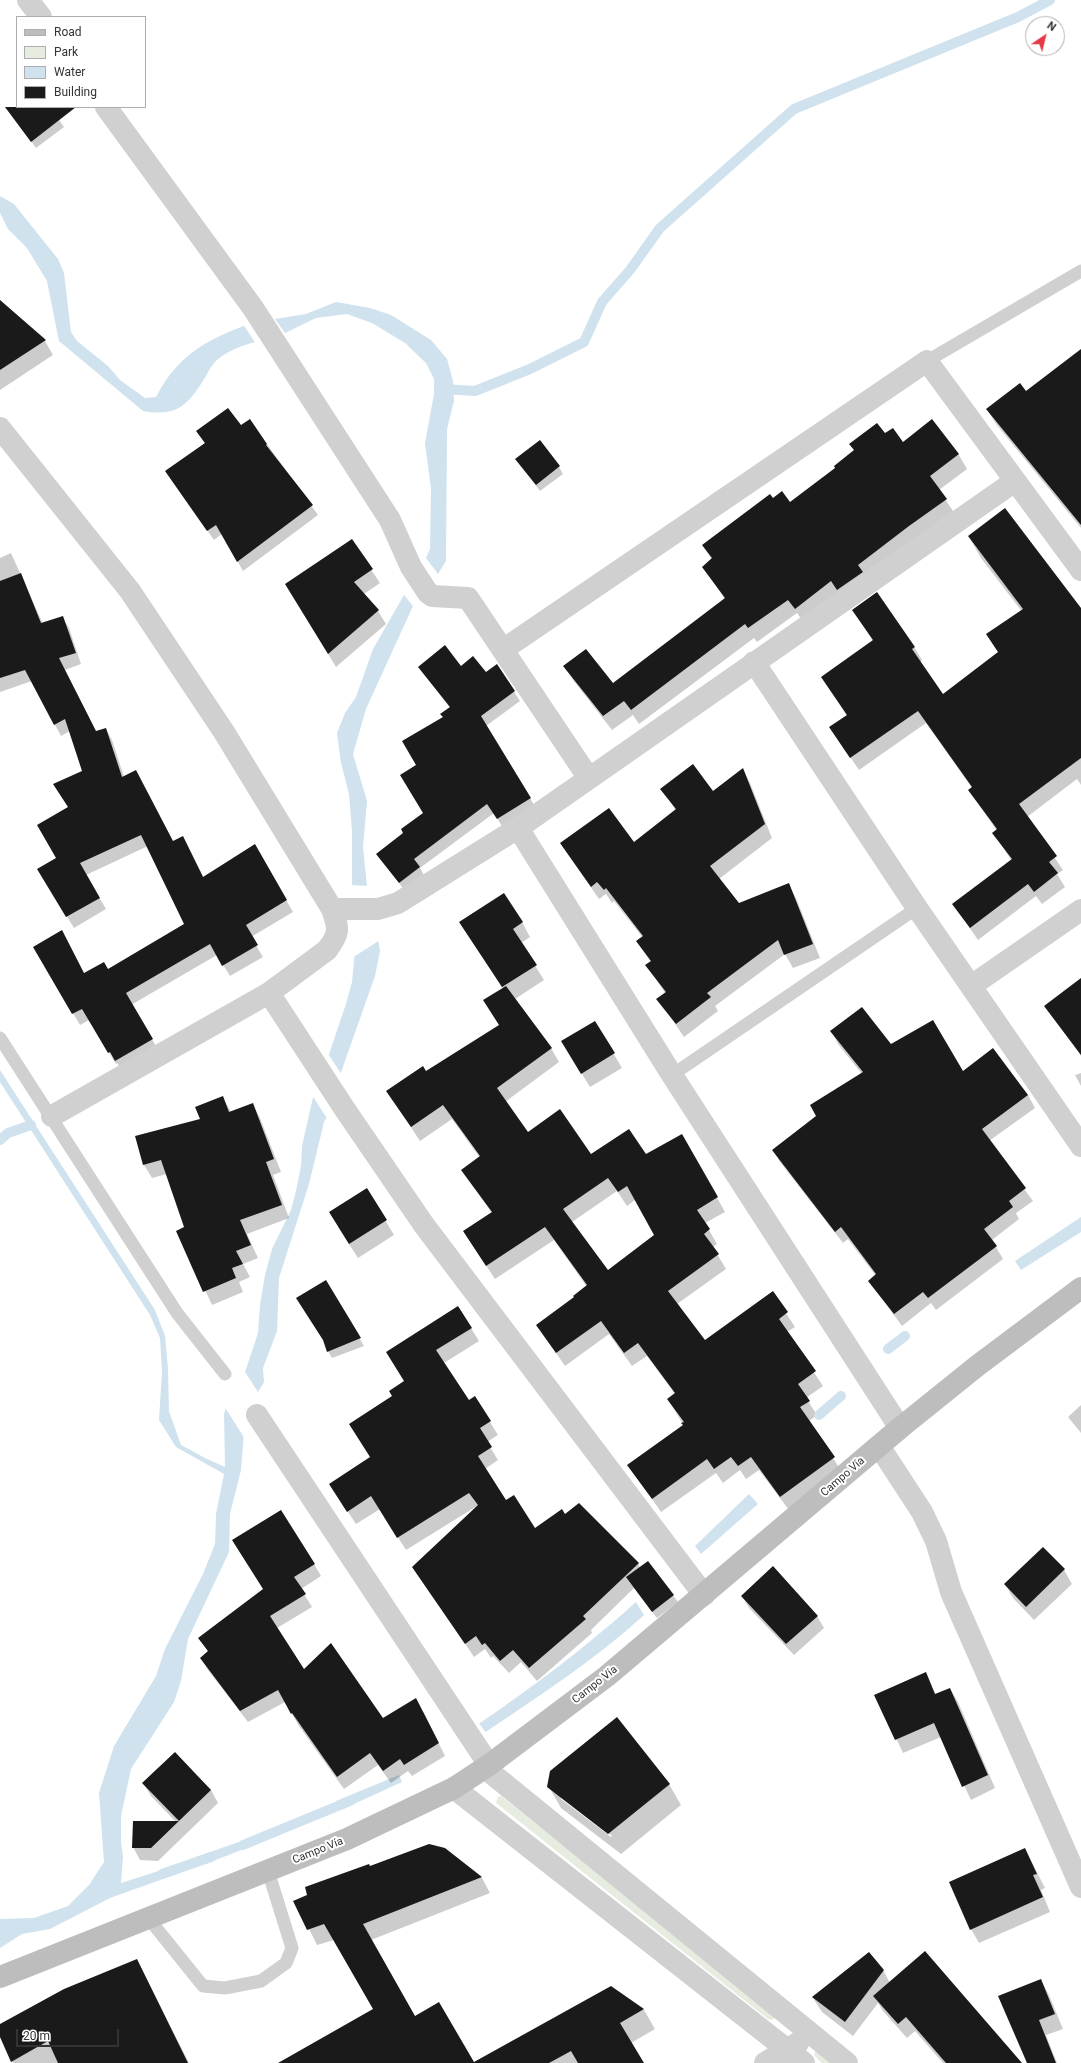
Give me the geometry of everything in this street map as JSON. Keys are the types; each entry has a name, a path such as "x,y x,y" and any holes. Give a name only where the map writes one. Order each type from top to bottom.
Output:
{"street":[{"path":"28,0 40,16"},
{"path":"107,108 253,308 390,520 411,567 428,593 432,596 468,598 504,649 588,777"},
{"path":"504,649 927,362 1081,570"},
{"path":"0,428 130,591 224,732 337,910 339,929 334,941 327,950 269,994 52,1116"},
{"path":"337,910 378,909 398,903 518,828 588,777 1015,481"},
{"path":"754,662 917,908 1081,1146"},
{"path":"518,828 672,1075 900,1428"},
{"path":"971,986 1081,910"},
{"path":"269,994 344,1108 424,1225 704,1596"},
{"name":"Campo Vía","path":"0,1977 36,1964 347,1839 454,1788 487,1767 607,1676 704,1596 900,1428 977,1366 1081,1288"},
{"path":"257,1415 487,1767 811,2035 847,2063"},
{"path":"879,1446 922,1512 936,1541 951,1592 1081,1887"},
{"path":"454,1788 796,2056"},
{"path":"765,2063 796,2056 811,2035"}],"lane":[{"path":"927,362 1081,271"},
{"path":"672,1075 917,908"},
{"path":"0,1038 52,1116 177,1314 224,1374"},
{"path":"149,1919 203,1986 225,1988 261,1981 286,1963 292,1948 268,1871"}],"green space":[{"path":"501,1796 773,2013 775,2017 772,2020 768,2019 496,1803 498,1797"},
{"path":"816,2050 836,2063 822,2063 814,2055"}],"water":[{"path":"0,196 14,204 58,259 64,273 71,332 77,341 108,366 120,380 145,398 156,397 174,370 184,360 206,343 219,336 249,324 260,341 238,347 214,362 200,386 181,407 165,412 143,411 59,341 47,281 27,248 8,229 0,213"},
{"path":"336,302 370,308 391,315 431,340 447,359 453,381 454,401 447,429 446,561 438,574 426,558 430,549 431,489 425,443 434,394 434,379 426,363 405,343 372,323 347,314 316,318 285,333 275,319 306,314"},
{"path":"404,595 413,606 366,709 353,754 367,801 363,847 368,896 352,897 352,831 349,794 341,763 337,733 345,713 356,697 373,649"},
{"path":"375,920 380,951 375,976 339,1078 327,1060 352,982 355,951"},
{"path":"0,1070 155,1310 165,1336 168,1369 169,1411 181,1445 225,1467 224,1414 227,1404 244,1431 241,1470 230,1514 229,1552 188,1639 181,1681 174,1702 131,1769 121,1816 121,1842 123,1857 121,1883 174,1866 177,1874 110,1898 50,1929 22,1934 0,1948 0,1919 34,1918 68,1906 89,1885 104,1862 99,1793 114,1746 156,1676 165,1649 203,1574 215,1544 216,1514 224,1474 176,1447 159,1420 162,1371 160,1338 150,1315 0,1082"},
{"path":"314,1093 329,1114 324,1122 309,1184 279,1278 277,1331 263,1368 264,1382 258,1392 245,1372 258,1333 260,1305 265,1275 272,1249 291,1210 296,1191 301,1166 302,1146"},
{"path":"1081,1217 1081,1232 1021,1270 1015,1261"},
{"path":"749,1494 758,1504 701,1554 695,1546"},
{"path":"636,1602 644,1615 606,1647 566,1677 484,1733 477,1725 559,1666"},
{"path":"399,1775 402,1782 341,1810 336,1801"},
{"path":"253,1837 257,1844 200,1866 196,1857"}],"pier":[{"path":"250,322 262,342 261,343 256,344 243,324"},
{"path":"350,885 369,886 369,897 350,898"},
{"path":"377,919 380,940 352,958 353,920"},
{"path":"327,1052 342,1075 340,1080 325,1060"},
{"path":"313,1092 316,1092 330,1113 328,1120 312,1095"},
{"path":"226,1402 229,1403 246,1430 245,1439 224,1406"},
{"path":"478,1722 487,1734 482,1735 475,1726"}],"building":[{"path":"5,107 75,108 31,142"},
{"path":"0,300 46,340 0,370"},
{"path":"1081,349 1081,525 986,409 1020,383 1026,391"},
{"path":"228,408 241,425 250,419 267,444 266,445 313,505 237,562 216,525 207,531 165,471 205,443 196,431"},
{"path":"932,419 959,454 930,476 947,499 858,565 863,572 837,590 831,581 795,609 788,600 748,628 745,624 631,710 624,701 603,716 563,666 586,649 613,683 725,598 702,567 712,558 702,545 770,494 773,498 782,491 790,502 835,468 834,466 854,450 849,444 877,423 885,433 893,428 903,442"},
{"path":"540,440 560,466 536,485 515,459"},
{"path":"1005,508 1081,608 1081,758 1019,804 1057,856 1049,862 1058,873 1034,892 1028,884 970,928 952,904 1012,859 992,833 997,829 968,790 972,787 918,711 850,758 829,727 847,715 821,677 873,640 852,610 877,592 915,647 912,649 943,694 998,652 986,634 1023,609 968,536"},
{"path":"352,539 373,569 354,582 379,610 328,654 285,584"},
{"path":"21,573 41,623 63,616 76,653 59,658 96,731 106,728 122,777 136,770 173,841 183,836 203,877 255,844 287,900 246,925 258,945 222,966 210,944 126,993 153,1039 115,1061 110,1052 108,1053 82,1009 72,1014 33,947 62,930 84,973 104,962 108,969 184,924 141,835 80,863 100,898 66,917 37,869 56,858 37,825 68,807 53,784 82,771 65,719 54,725 25,670 0,678 0,581"},
{"path":"445,645 461,666 473,656 486,672 497,664 515,691 481,716 531,798 497,819 487,804 414,859 420,867 399,883 376,854 403,833 401,829 423,813 400,775 416,765 402,741 443,717 440,714 450,707 418,667"},
{"path":"693,764 713,791 743,768 765,824 710,866 739,903 789,883 813,944 784,955 778,940 707,993 711,997 676,1024 656,999 666,992 645,965 651,961 636,941 643,936 606,888 604,890 597,882 591,887 560,843 609,808 634,842 676,809 660,789"},
{"path":"504,893 523,922 513,929 537,965 502,987 459,922"},
{"path":"1081,978 1081,1055 1044,1006"},
{"path":"506,986 552,1048 497,1088 528,1132 560,1109 591,1154 629,1129 646,1154 682,1134 718,1197 697,1210 710,1229 704,1234 719,1254 668,1291 705,1340 773,1291 788,1312 779,1319 816,1371 798,1384 810,1401 800,1407 835,1457 780,1497 751,1457 738,1466 731,1457 714,1469 707,1459 652,1499 627,1465 683,1425 681,1423 684,1422 667,1399 675,1393 638,1343 624,1353 601,1321 556,1353 536,1325 574,1297 573,1296 587,1285 545,1227 486,1266 463,1231 492,1212 461,1170 480,1156 443,1105 411,1127 386,1091 423,1066 426,1071 499,1025 483,1000","holes":["608,1178 618,1192 627,1186 654,1235 608,1270 563,1209"]},
{"path":"862,1007 891,1044 933,1020 963,1071 993,1048 1028,1095 982,1129 1026,1188 1009,1201 1013,1207 984,1229 997,1246 928,1298 923,1292 894,1314 868,1281 876,1274 841,1227 835,1232 772,1150 816,1116 810,1105 863,1072 830,1031"},
{"path":"595,1021 615,1053 581,1074 561,1041"},
{"path":"223,1096 229,1112 253,1103 274,1159 266,1162 282,1205 240,1220 251,1245 236,1251 243,1264 232,1268 236,1278 203,1292 176,1231 184,1227 161,1160 143,1165 135,1136 200,1119 195,1107"},
{"path":"367,1188 387,1220 349,1244 329,1212"},
{"path":"326,1280 361,1338 327,1352 323,1340 296,1298"},
{"path":"458,1306 472,1328 436,1350 469,1400 475,1396 491,1421 480,1428 492,1447 478,1456 506,1500 514,1495 535,1528 562,1509 565,1514 579,1503 639,1563 583,1616 586,1619 529,1668 513,1650 500,1661 485,1643 482,1645 476,1636 465,1644 412,1567 478,1505 469,1493 397,1538 371,1496 347,1512 329,1484 370,1457 349,1424 392,1396 389,1391 404,1381 386,1352"},
{"path":"281,1510 315,1564 294,1577 306,1594 270,1616 304,1669 331,1643 383,1718 416,1698 439,1743 404,1765 400,1759 383,1771 370,1753 337,1777 292,1713 291,1714 278,1690 240,1711 200,1658 208,1651 198,1638 263,1589 232,1540"},
{"path":"1043,1547 1065,1569 1026,1607 1004,1584"},
{"path":"648,1561 674,1595 652,1612 626,1577"},
{"path":"773,1566 818,1616 786,1644 741,1596"},
{"path":"926,1672 935,1694 950,1688 988,1775 962,1787 934,1723 895,1740 874,1695"},
{"path":"617,1717 670,1784 608,1834 547,1787 550,1771"},
{"path":"175,1752 211,1790 179,1821 142,1783"},
{"path":"133,1821 179,1821 151,1848 132,1848"},
{"path":"429,1844 445,1848 482,1877 363,1924 415,2016 439,2002 474,2062 611,1986 644,2009 620,2023 644,2063 578,2063 571,2051 549,2063 278,2063 373,2009 324,1924 307,1930 293,1901 307,1895 305,1887 369,1864 370,1866"},
{"path":"1025,1848 1037,1874 1033,1875 1043,1897 970,1930 949,1882"},
{"path":"925,1951 1022,2063 946,2063 906,2017 898,2024 873,1996"},
{"path":"869,1952 884,1970 845,2022 812,1997"},
{"path":"137,1959 188,2063 58,2063 48,2041 11,2062 0,2037 0,2024 64,1989"},
{"path":"1041,1979 1055,2014 1039,2020 1056,2063 1027,2063 998,1996"}],"waterway":[{"path":"444,389 475,391 530,369 584,342 602,302 630,270 660,228 794,109 1018,17 1050,0"},
{"path":"0,1140 8,1133 31,1125"},
{"path":"888,1349 905,1336"},
{"path":"819,1415 841,1396"},
{"path":"243,1845 350,1801"},
{"path":"162,1874 211,1857"}]}
